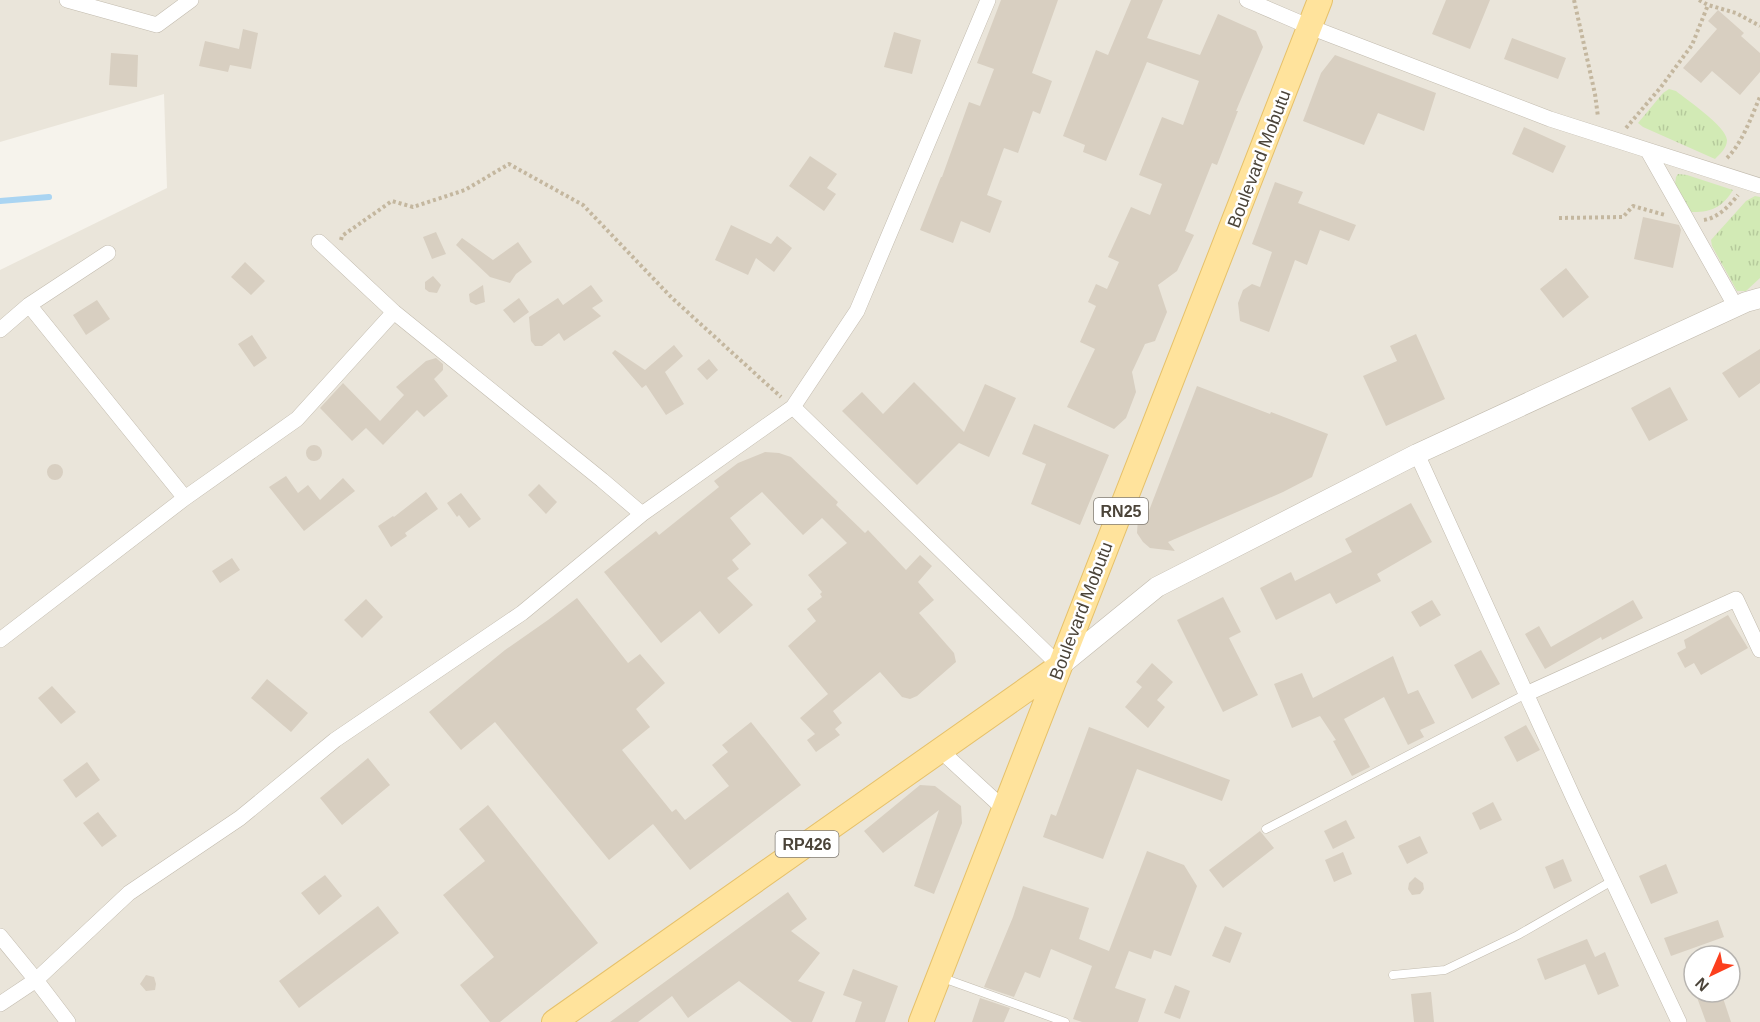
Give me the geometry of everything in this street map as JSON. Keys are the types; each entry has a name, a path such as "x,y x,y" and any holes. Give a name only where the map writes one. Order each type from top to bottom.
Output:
{"main road":[{"name":"Boulevard Mobutu","path":"921,1022 1320,0"},
{"name":"RP426","path":"554,1022 1060,666"}],"street":[{"path":"67,0 157,25 191,0"},
{"path":"0,1005 36,980 129,893 240,818 335,740 522,613 642,514 793,407 857,311 988,0"},
{"path":"1247,0 1310,27 1550,119 1754,184"},
{"path":"793,407 1060,666 1157,587 1417,454 1751,299 1689,222 1648,151"},
{"path":"319,242 394,312 642,514"},
{"path":"0,330 29,305 108,254"},
{"path":"29,305 185,498"},
{"path":"0,640 185,498 297,418 394,312"},
{"path":"1417,454 1679,1022"},
{"path":"1526,694 1736,599 1752,615 1760,650"},
{"path":"940,750 1004,809"},
{"path":"0,936 68,1022"}],"lane":[{"path":"1266,829 1526,694"},
{"path":"1393,975 1445,970 1518,935 1612,881"},
{"path":"939,976 1065,1022"}],"path":[{"path":"1574,0 1595,93 1601,135"},
{"path":"1699,0 1736,13 1760,26"},
{"path":"1616,140 1661,87 1692,45 1708,5"},
{"path":"1714,172 1733,152 1760,97"},
{"path":"338,261 342,236 392,201 413,207 465,190 509,164 583,205 672,298 793,407"},
{"path":"1559,218 1623,217 1633,206 1689,222 1710,219 1754,184"}],"shaded area":[{"path":"0,0 1760,0 1760,1022 0,1022 0,270 167,188 164,94 0,142"}],"green space":[{"path":"1669,89 1676,91 1705,114 1725,134 1726,146 1715,159 1638,123"},
{"path":"1678,174 1733,190 1715,208 1703,212 1689,212 1675,184"},
{"path":"1755,196 1760,197 1760,278 1746,291 1737,291 1712,246 1711,240 1746,201"}],"building":[{"path":"1001,0 1058,0 1032,73 1052,81 1040,114 1033,111 1018,153 1004,148 987,195 1002,201 990,233 961,221 953,243 920,230 969,102 980,106 994,69 977,63"},
{"path":"1131,0 1163,0 1147,38 1200,55 1218,14 1256,31 1263,47 1236,111 1238,111 1217,165 1212,163 1185,231 1194,235 1177,271 1158,285 1167,312 1155,341 1145,344 1132,372 1136,392 1126,418 1114,429 1067,407 1095,349 1080,342 1096,306 1088,302 1096,284 1107,289 1119,262 1108,257 1131,207 1150,215 1162,184 1139,175 1162,117 1183,125 1199,81 1147,62 1106,161 1083,152 1085,145 1063,136 1096,50 1108,55"},
{"path":"1446,0 1490,0 1470,49 1432,34"},
{"path":"1718,10 1744,33 1741,36 1760,53 1760,72 1740,95 1712,71 1701,83 1683,68 1717,29 1708,21"},
{"path":"243,29 258,33 251,69 230,65 228,72 199,66 205,41 239,49"},
{"path":"894,32 921,40 912,74 884,67"},
{"path":"1512,38 1566,58 1558,79 1504,59"},
{"path":"111,53 138,55 137,87 109,85"},
{"path":"1335,55 1436,93 1424,131 1378,113 1364,145 1303,121 1321,73"},
{"path":"1524,127 1566,146 1553,173 1512,154"},
{"path":"810,156 837,174 827,188 836,194 824,211 789,186"},
{"path":"1275,182 1303,192 1298,203 1356,225 1349,241 1320,230 1307,265 1295,260 1269,332 1240,321 1238,303 1243,290 1252,284 1260,287 1272,252 1252,244"},
{"path":"1643,217 1679,225 1681,230 1673,268 1634,259"},
{"path":"731,225 771,244 777,236 792,248 774,272 756,258 748,275 715,260"},
{"path":"436,232 446,254 432,259 423,237"},
{"path":"462,238 493,260 518,242 532,262 516,274 510,283 490,277 456,245"},
{"path":"245,262 265,281 251,295 231,277"},
{"path":"1566,268 1589,297 1563,318 1540,289"},
{"path":"433,276 441,285 437,293 425,289 425,282"},
{"path":"483,285 485,302 476,305 470,302 469,294"},
{"path":"591,285 603,301 592,308 601,316 564,341 559,333 542,346 535,346 531,341 529,317 558,298 563,305"},
{"path":"519,298 529,312 514,323 503,310"},
{"path":"97,300 110,319 86,335 73,315"},
{"path":"1416,334 1445,399 1386,426 1363,376 1397,361 1390,346"},
{"path":"252,335 267,358 254,367 238,344"},
{"path":"674,345 683,356 665,372 684,404 666,415 646,385 642,388 612,353 615,350 645,370"},
{"path":"1760,349 1760,383 1739,398 1722,373"},
{"path":"436,358 443,364 443,370 434,379 448,396 424,417 417,410 383,445 366,428 352,441 320,408 343,383 380,421 404,395 396,387 426,361"},
{"path":"709,359 718,370 707,380 697,369"},
{"path":"914,382 964,432 985,384 1016,398 989,457 959,443 917,485 842,411 862,392 883,414"},
{"path":"1197,386 1328,434 1312,477 1168,542 1175,551 1150,548 1137,533 1138,518 1145,521"},
{"path":"1670,387 1688,420 1649,441 1631,408"},
{"path":"1034,424 1109,455 1080,525 1031,504 1046,464 1022,454"},
{"path":"314,445 322,453 314,461 306,453"},
{"path":"765,452 791,457 838,502 836,505 865,533 868,530 906,570 920,555 932,566 918,582 934,600 919,613 954,653 956,662 917,696 910,699 902,697 880,672 833,711 842,723 835,729 840,735 816,752 807,740 815,734 800,718 828,694 788,646 816,621 807,609 822,597 820,594 822,592 808,575 847,543 822,518 803,535 762,492 730,518 751,544 732,560 739,569 727,578 753,605 719,634 700,611 661,643 604,572 656,531 659,535 719,487 714,481 738,463"},
{"path":"55,464 63,472 55,480 47,472"},
{"path":"286,476 298,493 308,485 320,500 343,478 355,491 304,531 269,487"},
{"path":"539,484 557,502 546,514 528,495"},
{"path":"426,492 438,509 405,533 407,536 391,547 378,526 394,517"},
{"path":"461,493 481,519 469,528 447,503"},
{"path":"1411,503 1432,542 1377,574 1381,581 1336,604 1330,593 1276,620 1260,588 1291,572 1295,581 1352,552 1345,539"},
{"path":"232,558 240,570 220,583 212,571"},
{"path":"1223,597 1241,632 1229,638 1258,695 1223,712 1177,620"},
{"path":"577,598 628,663 640,654 665,683 636,709 650,727 622,750 672,812 676,809 685,820 729,786 712,765 728,752 722,745 751,722 801,785 690,870 653,824 609,860 495,722 461,750 429,712 505,650"},
{"path":"366,599 383,617 362,638 344,620"},
{"path":"1432,600 1441,615 1420,627 1411,612"},
{"path":"1633,600 1643,618 1602,640 1601,637 1545,669 1525,634 1539,626 1551,647"},
{"path":"1728,615 1748,648 1701,675 1694,663 1685,668 1677,653 1686,648 1684,640"},
{"path":"1481,650 1500,684 1472,699 1454,665"},
{"path":"1393,656 1408,694 1418,690 1435,723 1420,730 1424,737 1408,745 1384,697 1344,719 1370,767 1352,776 1333,741 1336,740 1320,716 1292,728 1274,684 1302,673 1313,698"},
{"path":"1152,663 1173,682 1157,700 1165,707 1148,728 1125,707 1142,687 1136,682"},
{"path":"267,679 308,713 291,732 251,698"},
{"path":"52,686 76,712 61,724 38,698"},
{"path":"1526,725 1540,750 1517,762 1504,737"},
{"path":"1089,727 1230,780 1222,801 1137,769 1103,859 1043,837 1051,814 1056,816"},
{"path":"368,758 390,785 342,825 320,798"},
{"path":"87,762 100,780 76,798 63,780"},
{"path":"920,785 935,786 961,806 962,823 934,894 914,886 939,810 883,853 864,831"},
{"path":"1493,802 1502,820 1480,830 1472,813"},
{"path":"488,805 598,943 500,1022 490,1022 460,985 494,957 443,895 485,861 459,829"},
{"path":"98,812 117,836 102,847 83,823"},
{"path":"1346,820 1355,838 1333,849 1324,831"},
{"path":"1260,831 1274,848 1223,888 1209,870"},
{"path":"1420,836 1428,853 1407,864 1398,846"},
{"path":"1147,851 1184,865 1197,886 1171,956 1154,950 1151,959 1129,951 1115,988 1146,999 1138,1022 1082,1022 1073,1019 1092,966 1051,949 1040,978 1025,972 1014,997 984,987 1013,917 1023,886 1089,908 1079,939 1109,951"},
{"path":"1343,852 1352,874 1334,882 1325,860"},
{"path":"1563,859 1572,881 1554,889 1545,867"},
{"path":"1666,864 1678,893 1651,904 1639,876"},
{"path":"325,875 342,896 319,915 301,893"},
{"path":"1415,877 1423,883 1424,889 1420,894 1412,895 1408,889 1409,883"},
{"path":"788,892 807,919 791,931 820,953 798,981 825,992 812,1022 792,1022 739,981 688,1018 672,996 638,1022 610,1022"},
{"path":"378,906 399,933 299,1008 279,981"},
{"path":"1718,920 1724,937 1704,944 1682,944 1682,952 1671,956 1664,938"},
{"path":"1225,926 1242,933 1230,963 1212,956"},
{"path":"1587,939 1595,957 1605,952 1619,986 1598,995 1585,964 1545,980 1537,959"},
{"path":"853,969 898,986 885,1022 855,1022 862,1002 843,995"},
{"path":"146,975 154,977 155,990 146,991 140,984"},
{"path":"1175,985 1190,991 1180,1019 1164,1013"},
{"path":"1431,992 1434,1022 1414,1022 1411,994"},
{"path":"980,998 1010,1008 1004,1022 972,1022"},
{"path":"1699,1004 1725,1004 1731,1022 1706,1022"}],"waterway":[{"path":"0,201 49,197"}]}
